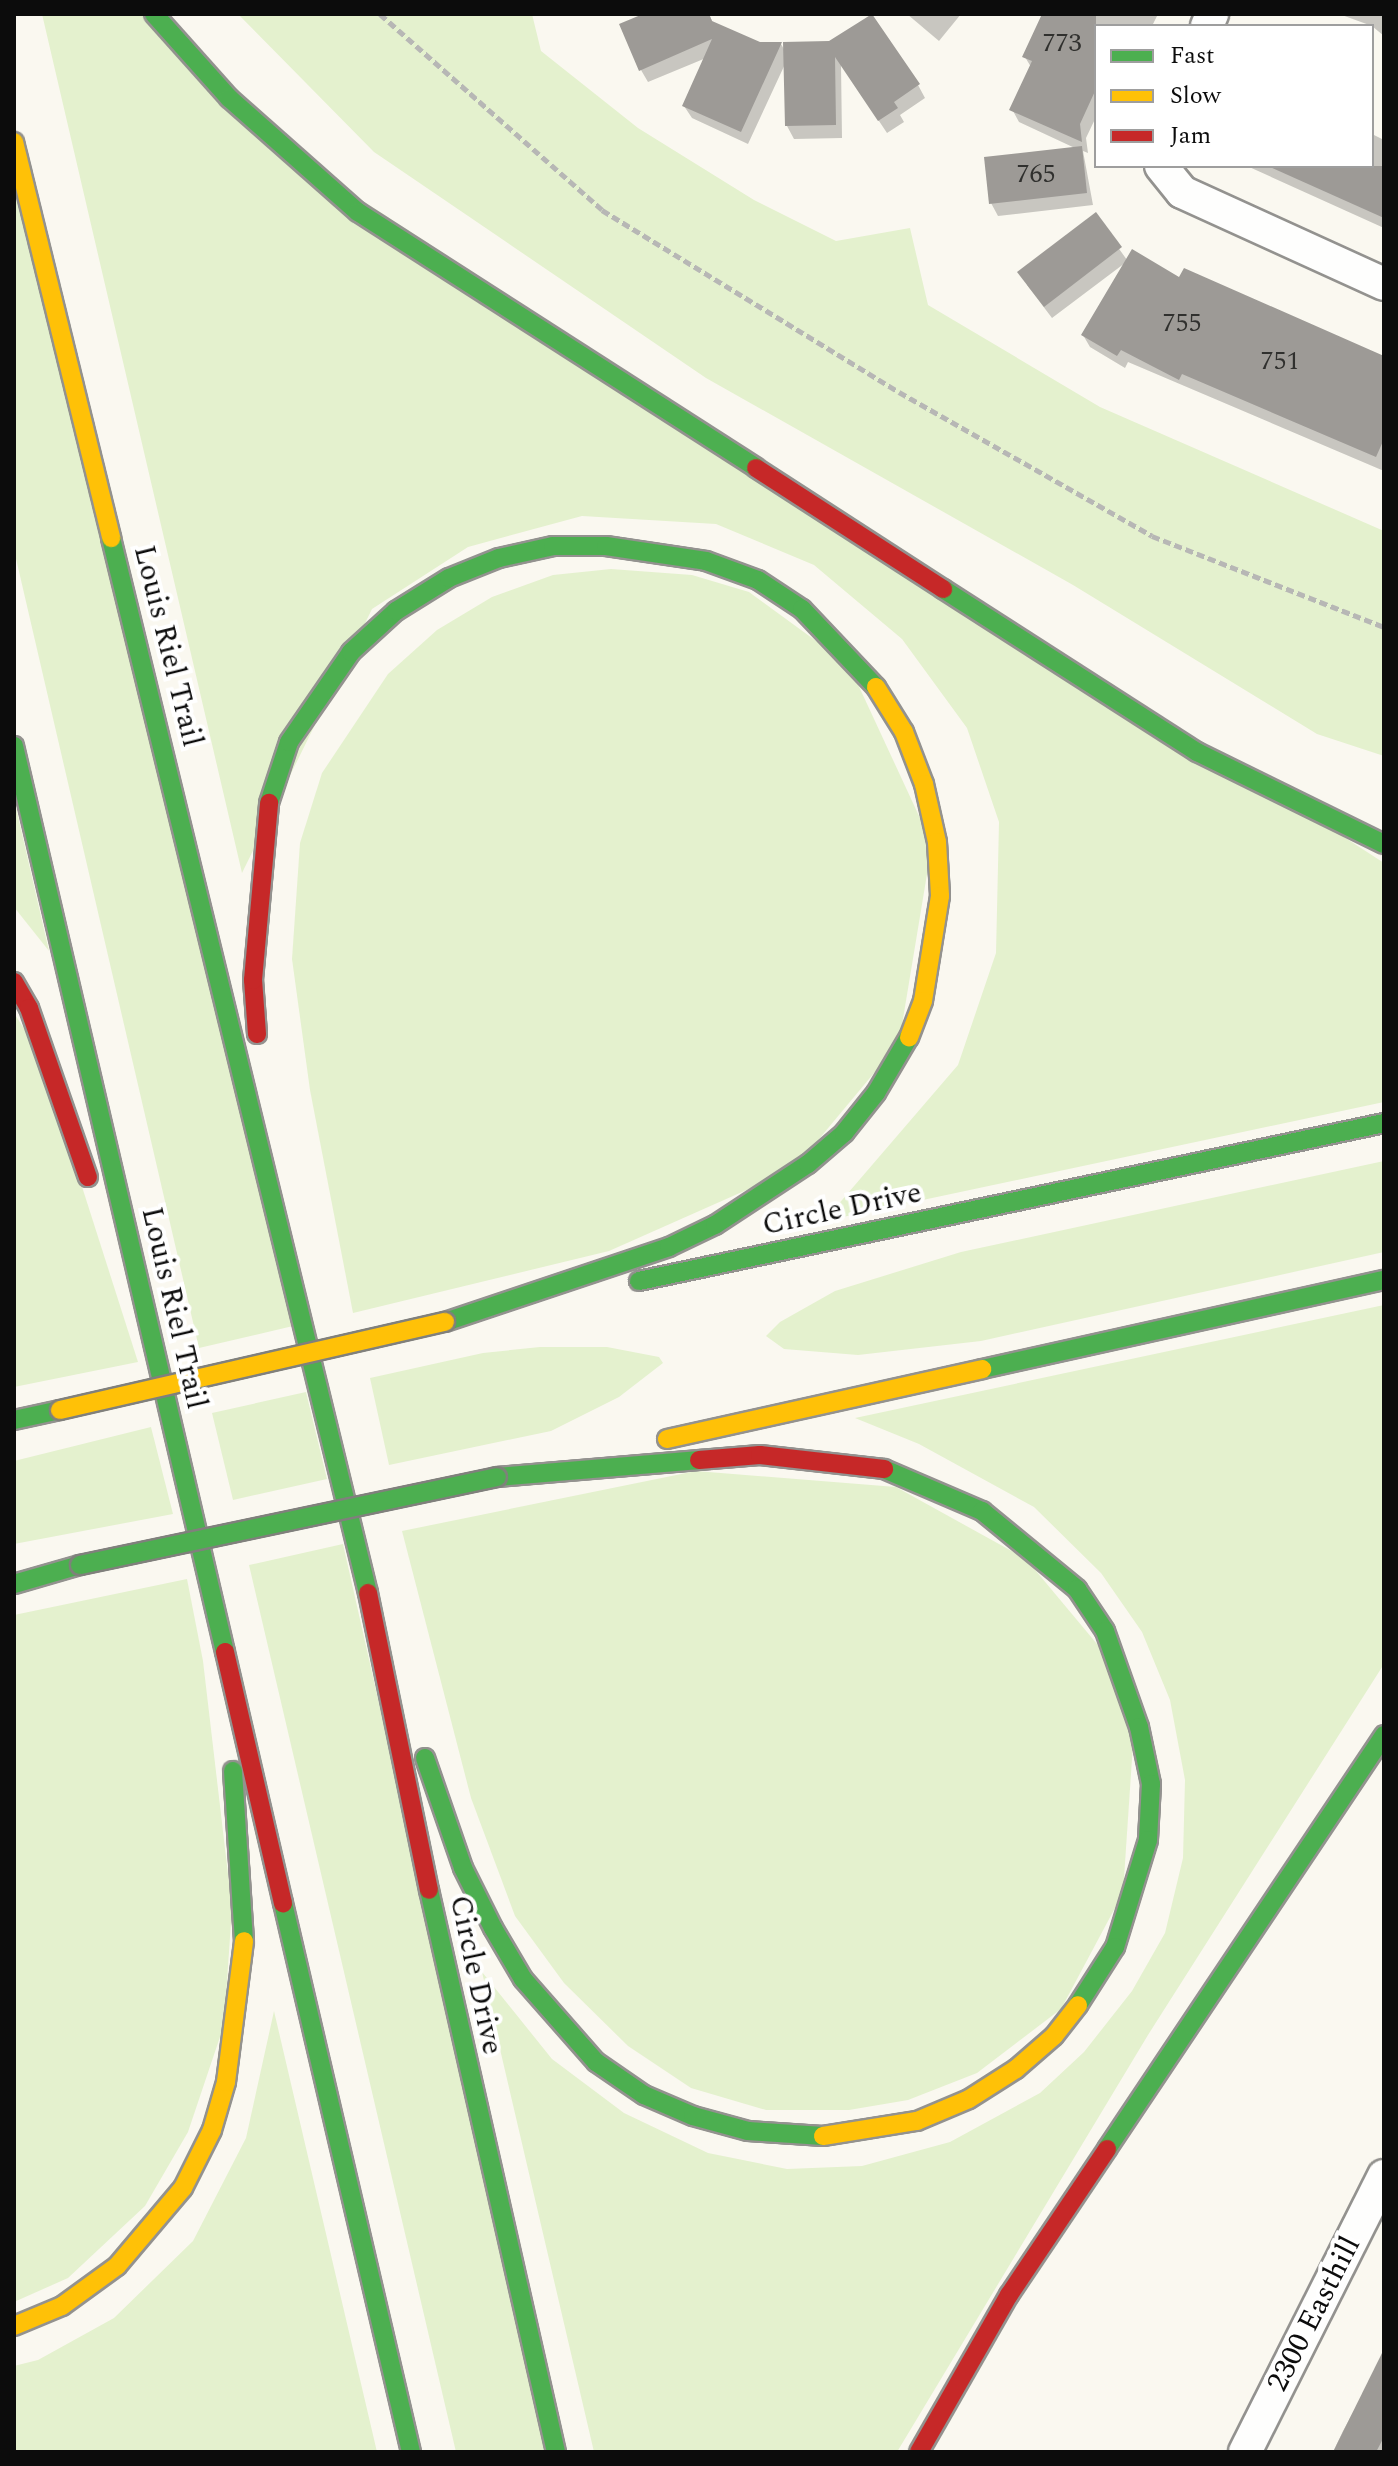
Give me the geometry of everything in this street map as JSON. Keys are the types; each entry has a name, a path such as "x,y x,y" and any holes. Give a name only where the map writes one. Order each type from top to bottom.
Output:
{"highway":[{"path":"154,14 229,98 358,212 1197,752 1384,844"},
{"name":"Louis Riel Trail","path":"14,142 268,1164"},
{"path":"268,1164 253,980 270,795 289,742 351,652 396,611 449,578 499,558 553,546 606,546 706,561 758,580 811,617 874,685 904,732 924,784 937,842 940,896 934,947 923,1001 904,1049 844,1133 764,1197 669,1247 445,1322"},
{"name":"Louis Riel Trail","path":"14,746 216,1601"},
{"path":"14,982 29,1008 97,1202"},
{"name":"Circle Drive","path":"60,1410 445,1322 1384,1123"},
{"name":"Circle Drive","path":"268,1164 359,1550 446,1975 556,2452"},
{"path":"106,1232 180,1456"},
{"path":"14,1582 1384,1280"},
{"path":"14,1414 60,1410"},
{"path":"14,1420 60,1410"},
{"path":"359,1550 463,1868 523,1979 556,2021 596,2062 632,2086 693,2116 748,2131 799,2137 852,2135 917,2121 969,2099 1054,2036 1115,1947 1148,1840 1151,1784 1128,1687 1105,1631 1077,1589 982,1511 883,1469 760,1455 497,1477"},
{"path":"14,2326 62,2306 117,2266 149,2231 183,2188 212,2130 226,2082 245,1954 244,1912 216,1601"},
{"path":"216,1601 411,2452"},
{"path":"919,2452 1009,2295 1384,1735"}],"street":[{"path":"1163,168 1182,192 1384,284"},
{"name":"2300 Easthill","path":"1245,2452 1384,2176"}],"path":[{"path":"380,14 602,210 899,392 1152,536 1384,627"}],"green space":[{"path":"42,14 147,14 238,120 1384,863 1384,1102 824,1221 958,1065 996,953 999,822 967,728 902,639 814,565 716,524 582,516 468,547 372,609 242,873"},
{"path":"238,14 532,14 541,51 638,128 754,200 836,241 910,228 928,305 1100,407 1384,531 1384,756 1317,734 1073,585 706,378 374,152"},
{"path":"14,150 293,1326 199,1348 14,550"},
{"path":"611,569 692,575 749,592 849,665 932,844 899,1043 794,1169 609,1251 353,1313 310,1090 292,959 300,843 322,773 388,674 437,630 492,597 553,575"},
{"path":"14,799 49,951 14,907"},
{"path":"14,1013 39,1052 138,1362 14,1387"},
{"path":"1384,1161 1384,1252 981,1341 858,1355 784,1349 766,1336 780,1322 835,1291 961,1252"},
{"path":"1384,1305 1384,1664 1148,2035 897,2452 594,2452 482,1972 552,2059 624,2113 708,2153 787,2169 862,2166 950,2142 1040,2093 1084,2052 1132,1991 1165,1933 1183,1858 1185,1780 1170,1700 1142,1632 1101,1573 1034,1507 919,1444 855,1418"},
{"path":"540,1347 607,1347 659,1357 663,1363 619,1397 551,1431 389,1465 370,1378 483,1353"},
{"path":"306,1392 327,1479 233,1500 212,1413"},
{"path":"151,1427 173,1514 14,1544 14,1461"},
{"path":"696,1471 896,1487 1026,1559 1102,1650 1133,1744 1123,1893 1061,2009 977,2073 908,2100 849,2110 766,2110 691,2088 628,2046 564,1983 515,1916 471,1798 402,1531"},
{"path":"343,1544 548,2452 456,2452 249,1565"},
{"path":"187,1579 203,1661 232,1908 224,2025 188,2132 145,2206 68,2278 14,2302 14,1615"},
{"path":"274,2011 377,2452 14,2452 14,2366 38,2360 114,2318 193,2241 246,2138"}],"building":[{"path":"643,14 709,14 712,21 760,42 782,42 741,132 682,106 712,39 639,71 619,24"},
{"path":"872,14 920,84 894,102 898,108 878,121 835,57 836,125 785,126 783,42 829,41"},
{"path":"1042,14 1096,14 1094,93 1080,124 1082,142 1009,110 1032,61 1022,57"},
{"path":"1082,146 1087,193 989,204 984,157"},
{"path":"1384,166 1384,218 1272,168"},
{"path":"1096,212 1122,247 1044,307 1017,272"},
{"path":"1132,249 1179,277 1184,268 1384,356 1384,439 1376,457 1182,374 1179,380 1121,350 1117,356 1081,335"},
{"path":"1384,2349 1384,2437 1376,2452 1333,2452"}],"traffic: fast":[{"path":"154,14 229,98 358,212 756,468"},
{"path":"111,538 368,1593"},
{"path":"269,803 289,742 351,652 396,611 449,578 499,558 553,546 606,546 706,561 758,580 802,609 876,687"},
{"path":"943,589 1197,752 1384,844"},
{"path":"14,746 225,1652"},
{"path":"445,1322 669,1247 715,1225 808,1164 844,1133 876,1093 909,1037"},
{"path":"639,1281 1384,1123"},
{"path":"982,1369 1384,1280"},
{"path":"14,1420 60,1410"},
{"path":"497,1477 699,1460"},
{"path":"884,1469 982,1511 1077,1589 1105,1631 1139,1727 1151,1784 1148,1840 1115,1947 1078,2005"},
{"path":"80,1565 497,1477"},
{"path":"14,1584 80,1565"},
{"path":"1107,2149 1384,1735"},
{"path":"425,1758 463,1868 493,1928 523,1979 596,2062 644,2095 693,2116 748,2131 823,2136"},
{"path":"233,1771 244,1941"},
{"path":"429,1890 556,2452"},
{"path":"283,1903 411,2452"}],"traffic: slow":[{"path":"14,142 111,538"},
{"path":"876,687 904,732 924,784 937,842 940,896 923,1001 909,1037"},
{"path":"60,1410 445,1322"},
{"path":"667,1439 982,1369"},
{"path":"14,2326 62,2306 117,2266 183,2188 212,2130 226,2082 244,1941"},
{"path":"823,2136 917,2121 969,2099 1016,2069 1054,2036 1078,2005"}],"traffic: jam":[{"path":"756,468 943,589"},
{"path":"257,1034 253,980 269,803"},
{"path":"14,982 29,1008 88,1177"},
{"path":"699,1460 760,1455 884,1469"},
{"path":"368,1593 429,1890"},
{"path":"225,1652 283,1903"},
{"path":"919,2452 1009,2295 1107,2149"}]}
